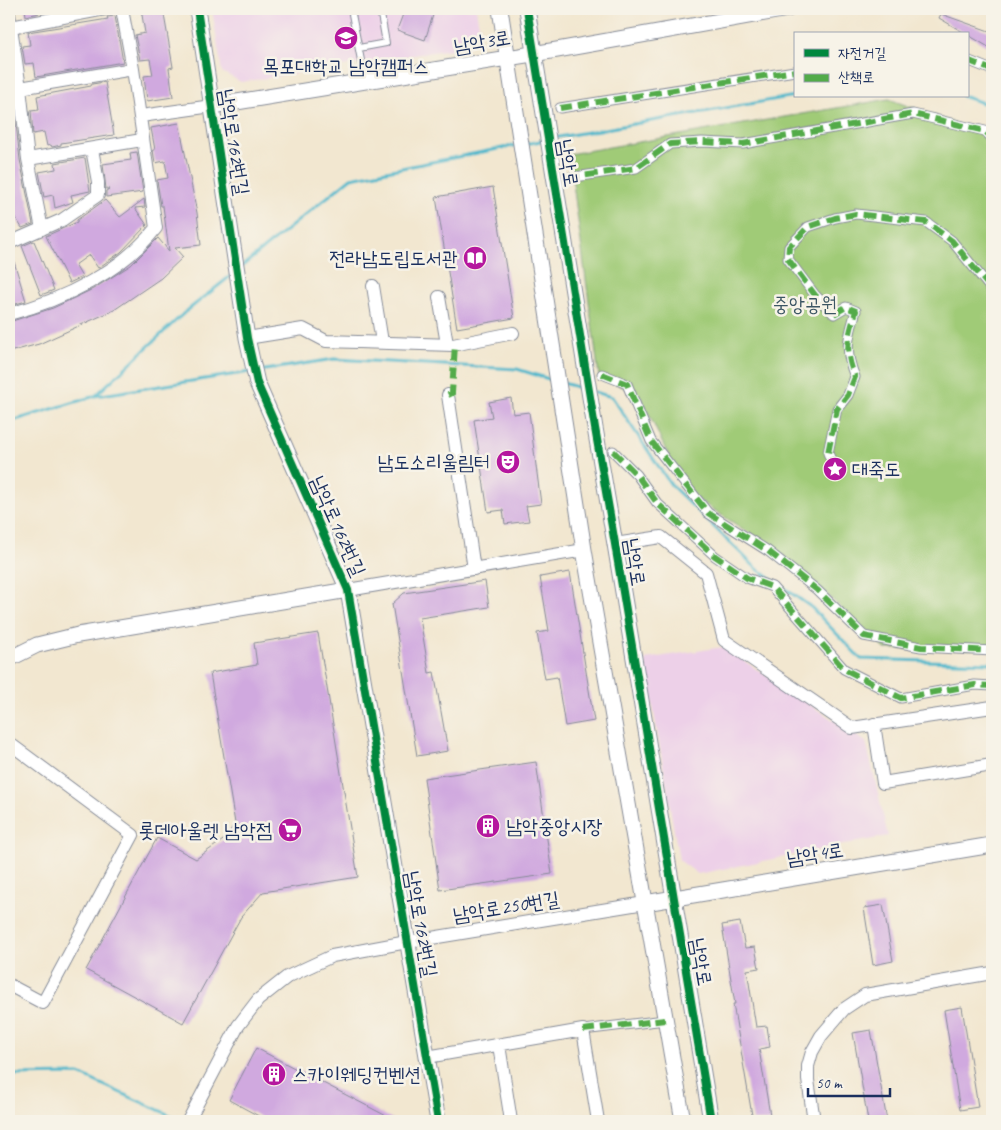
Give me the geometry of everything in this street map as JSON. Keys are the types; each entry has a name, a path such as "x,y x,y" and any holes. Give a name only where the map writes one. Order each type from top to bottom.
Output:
{"street":[{"path":"11,27 105,9"},
{"path":"9,314 68,294 143,245 156,228 142,140 141,116 122,9"},
{"name":"남악로162번길","path":"196,9 248,342 257,383 348,590 438,1121"},
{"path":"500,9 584,550 683,1121"},
{"name":"남악로","path":"528,9 595,428 711,1121"},
{"name":"남악3로","path":"212,106 556,50 788,9"},
{"path":"9,14 28,159 42,229"},
{"path":"968,60 992,70"},
{"path":"20,88 133,69"},
{"path":"560,108 794,70"},
{"path":"141,116 212,106"},
{"path":"568,178 636,168 670,144 702,142 744,144 913,114 985,131 992,138"},
{"path":"28,159 142,140"},
{"path":"9,243 62,220 98,195 98,182 92,149"},
{"path":"836,469 828,454 837,409 848,395 855,377 850,363 847,343 856,311 846,308 834,314 815,295 788,259 789,247 808,228 835,218 856,214 926,222 952,241 992,290"},
{"path":"373,286 382,342"},
{"path":"439,297 447,344"},
{"path":"248,342 303,329 326,341 447,344 513,333"},
{"path":"602,374 627,384 651,441 708,513 768,551 817,590 864,636 921,647 992,651"},
{"path":"448,395 474,569"},
{"path":"612,451 637,476 657,503 715,556 747,578 772,587 844,669 901,698 975,685 992,686"},
{"path":"615,544 662,537 706,573 724,640 852,728 992,707"},
{"path":"9,660 37,646 78,636 584,550"},
{"path":"874,724 883,783 992,765"},
{"path":"9,743 133,835 43,1003 9,985"},
{"name":"남악4로","path":"645,903 992,845"},
{"name":"남악로250번길","path":"188,1121 238,1026 258,1000 287,977 332,956 645,903"},
{"path":"814,1121 808,1080 808,1066 812,1052 821,1036 844,1009 865,995 992,973"},
{"path":"427,1057 583,1030 665,1020"},
{"path":"583,1030 598,1121"},
{"path":"499,1045 511,1121"}],"lane":[{"path":"352,9 364,81"},
{"path":"358,48 386,43 380,9"}],"shaded area":[{"name":"목포대학교 남악캠퍼스","path":"212,9 476,9 480,31 471,46 241,82 222,72"},
{"path":"723,647 866,742 888,836 698,874 679,860 645,659"}],"green space":[{"name":"중앙공원","path":"889,99 992,137 992,649 885,649 790,560 685,491 640,395 599,376 569,154"}],"building":[{"path":"25,9 38,9 39,13 26,16"},
{"path":"141,9 163,9 173,67 169,68 173,97 147,101 144,76 153,75 150,59 140,60 135,35 145,33"},
{"path":"405,9 435,9 425,40 397,30"},
{"path":"941,14 992,32 992,49 968,35 968,32 963,32 939,18"},
{"path":"115,16 123,62 36,77 34,63 25,64 22,46 30,45 28,32 108,19 107,17"},
{"path":"105,82 114,135 61,143 61,145 52,147 51,145 47,146 44,132 33,134 31,111 39,110 37,96"},
{"path":"9,88 12,88 20,160 33,224 22,228 16,218 9,219"},
{"path":"179,123 197,213 201,245 175,248 183,257 161,278 114,310 39,344 9,352 9,322 53,308 93,289 131,265 158,238 169,251 163,206 161,206 157,180 168,178 165,161 155,163 151,128"},
{"path":"137,152 143,192 106,197 106,191 109,189 106,189 103,164 131,160 130,153"},
{"path":"85,158 90,191 71,195 73,202 55,208 53,195 44,197 39,172 56,169 55,163"},
{"name":"전라남도립도서관","path":"493,187 514,318 457,328 436,197"},
{"path":"144,199 145,207 135,208 147,225 121,252 98,268 89,255 75,265 82,277 69,283 46,236 77,222 77,220 105,200 120,217"},
{"path":"34,241 54,290 41,295 22,246"},
{"path":"9,252 11,252 26,301 9,306"},
{"name":"남도소리울림터","path":"511,398 513,414 529,412 541,504 526,506 529,521 505,524 503,510 488,512 474,420 492,417 489,402"},
{"path":"570,572 594,721 565,726 557,677 545,679 537,633 549,631 540,577"},
{"path":"485,581 489,607 420,618 429,673 434,672 448,751 417,756 392,604 404,593"},
{"name":"롯데아울렛 남악점","path":"318,633 358,877 263,892 241,917 183,1023 86,970 157,838 196,859 226,838 235,823 210,673 257,665 254,643"},
{"name":"남악중앙시장","path":"536,762 552,874 440,890 424,778"},
{"path":"883,905 893,961 873,965 864,908"},
{"path":"740,922 745,948 755,947 759,968 747,970 756,1027 767,1026 770,1047 759,1049 771,1121 753,1121 733,1004 735,1004 722,925"},
{"path":"962,1007 978,1107 960,1110 944,1010"},
{"path":"871,1030 887,1121 868,1121 853,1033"},
{"name":"스카이웨딩컨벤션","path":"256,1048 396,1121 268,1121 229,1100"}],"waterway":[{"path":"553,138 794,96"},
{"path":"968,98 992,104"},
{"path":"526,144 545,140"},
{"path":"241,267 351,178 518,145"},
{"path":"95,396 183,314 233,274"},
{"path":"259,371 334,359 517,369 552,380"},
{"path":"9,422 95,396 250,372"},
{"path":"563,383 584,389"},
{"path":"594,392 612,397 671,485 756,568 811,607 861,659 992,663"},
{"path":"9,1075 79,1074 183,1121"}],"marked path":[{"path":"968,60 992,70"},
{"path":"560,108 794,71"},
{"path":"568,178 636,168 670,144 702,142 743,144 913,114 985,131 992,138"},
{"path":"835,469 828,453 837,409 848,395 855,377 849,359 848,344 856,311 846,307 834,314 815,295 788,259 789,247 808,227 835,218 856,214 926,222 952,241 992,290"},
{"path":"448,395 452,393 455,344"},
{"path":"602,374 627,384 651,441 708,513 768,551 817,590 864,636 921,647 992,651"},
{"path":"613,451 637,475 657,503 715,556 747,578 772,587 844,669 901,698 975,685 992,686"},
{"path":"583,1030 665,1020"}],"cycle path":[{"path":"197,9 247,338 257,383 348,590 438,1121"},
{"path":"527,9 711,1121"}],"place":[{"name":"목포대학교 남악캠퍼스","path":"346,38"},
{"name":"전라남도립도서관","path":"475,258"},
{"name":"남도소리울림터","path":"508,462"},
{"name":"대죽도","path":"835,469"},
{"name":"남악중앙시장","path":"488,826"},
{"name":"롯데아울렛 남악점","path":"290,830"},
{"name":"스카이웨딩컨벤션","path":"274,1074"}]}
